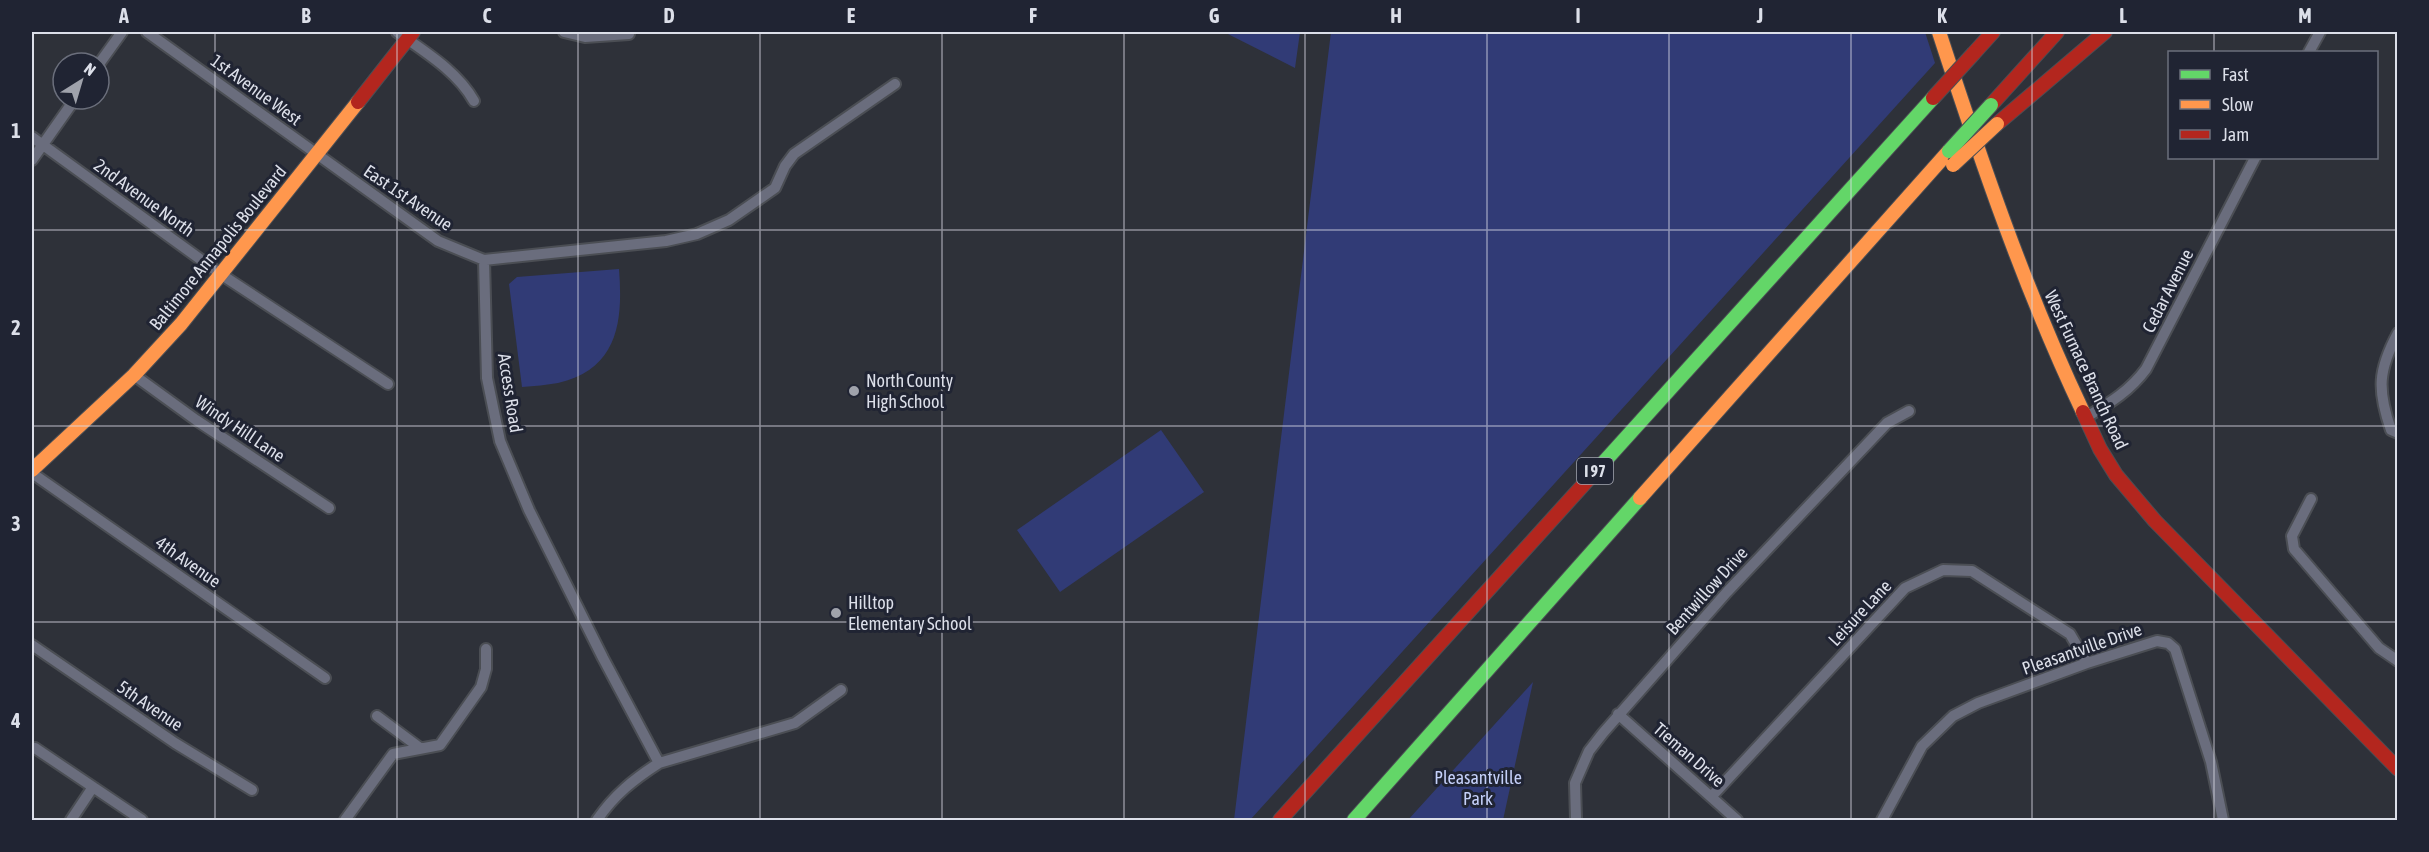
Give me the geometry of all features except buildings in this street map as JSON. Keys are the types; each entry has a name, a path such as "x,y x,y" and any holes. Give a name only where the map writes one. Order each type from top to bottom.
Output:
{"main road":[{"name":"West Furnace Branch Road","path":"1940,32 1986,176 2020,267 2085,418 2116,475 2155,521 2397,769"},
{"name":"I 97","path":"1280,820 1993,32"},
{"path":"1354,820 2057,32"},
{"path":"1668,470 1953,165 1997,124 2105,32"},
{"name":"Baltimore Annapolis Boulevard","path":"32,472 134,375 222,275 317,155 406,34"}],"street":[{"path":"108,51 122,32"},
{"name":"1st Avenue West","path":"147,32 317,155"},
{"path":"564,32 585,37 629,34"},
{"path":"2310,51 2320,32"},
{"path":"406,34 457,76 466,86 474,101"},
{"path":"484,260 666,241 714,228 775,188 785,166 794,154 895,84"},
{"path":"32,160 66,111"},
{"name":"2nd Avenue North","path":"32,137 222,275 388,384"},
{"name":"East 1st Avenue","path":"317,155 438,241 484,260"},
{"name":"Cedar Avenue","path":"2085,418 2118,398 2146,369 2254,159"},
{"name":"Access Road","path":"484,260 487,378 500,441 534,520 659,763"},
{"path":"2397,333 2387,352 2380,376 2382,405 2391,430 2397,433"},
{"name":"Windy Hill Lane","path":"134,375 196,420 328,508"},
{"name":"Bentwillow Drive","path":"1576,820 1575,783 1589,752 1618,714 1726,594 1882,429 1909,411"},
{"name":"4th Avenue","path":"32,472 325,678"},
{"path":"2311,499 2292,536 2294,549 2379,648 2397,660"},
{"name":"Leisure Lane","path":"1712,796 1905,588 1943,570 1972,571 2039,612 2070,634 2087,663"},
{"name":"Pleasantville Drive","path":"1882,820 1922,746 1953,716 1978,703 2087,663 2157,641 2168,643 2175,649 2211,762 2223,820"},
{"name":"5th Avenue","path":"32,645 175,743 252,790"},
{"path":"345,820 393,754 440,745 481,687 486,669 486,649"},
{"path":"597,820 619,792 638,776 659,763 795,723 841,690"},
{"name":"Tieman Drive","path":"1618,714 1737,820"},
{"path":"377,716 420,748"},
{"path":"35,748 142,820"},
{"path":"71,820 93,787"}],"green space":[{"path":"1224,32 1300,32 1295,68"},
{"path":"1331,32 1925,32 1935,63 1250,820 1234,820"},
{"path":"619,269 618,324 605,354 594,366 578,376 558,383 522,387 509,284 517,277"},
{"path":"1161,430 1204,492 1060,592 1017,530"},
{"name":"Pleasantville Park","path":"1533,682 1503,820 1408,820"}],"traffic: fast":[{"path":"1594,473 1933,98"},
{"path":"1949,151 1991,105"},
{"path":"1354,820 1640,498"}],"traffic: slow":[{"path":"1939,32 2005,225 2042,319 2083,412"},
{"path":"32,470 134,375 181,324 358,102"},
{"path":"1953,165 1997,124"},
{"path":"1640,498 1949,151"}],"traffic: jam":[{"path":"358,102 413,32"},
{"path":"1974,53 1993,32"},
{"path":"1991,105 2057,32"},
{"path":"1997,124 2105,32"},
{"path":"1933,98 1974,53"},
{"path":"2083,412 2100,449 2116,475 2155,521 2398,769"},
{"path":"1280,820 1594,473"}],"place":[{"name":"North County High School","path":"854,391"},
{"name":"Hilltop Elementary School","path":"836,613"}]}
